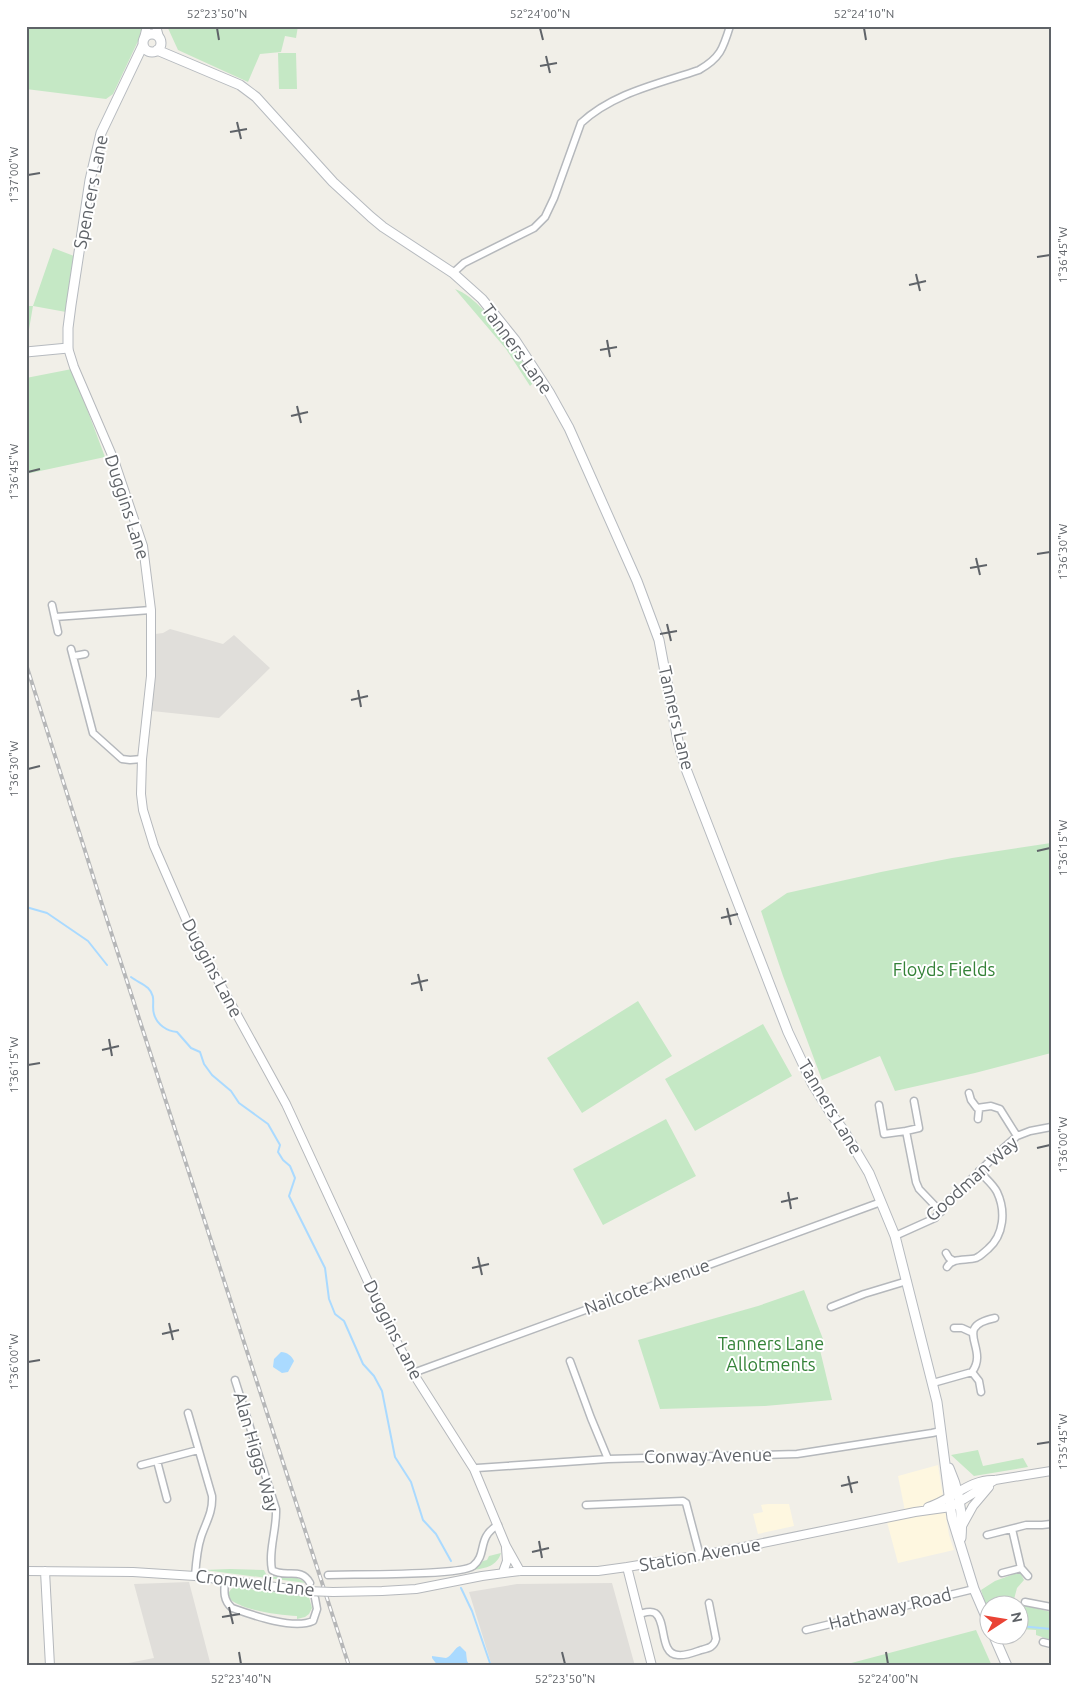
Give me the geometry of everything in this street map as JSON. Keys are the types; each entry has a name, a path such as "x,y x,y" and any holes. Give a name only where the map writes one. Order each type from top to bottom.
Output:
{"main road":[{"path":"149,34 152,34 158,37 161,45 157,50 150,52 145,48 144,42 149,34"},
{"name":"Spencers Lane","path":"68,348 71,305 92,171 101,133 144,42"},
{"name":"Tanners Lane","path":"157,50 240,85 256,97 334,182 371,217 453,273 482,299 515,340 549,392 569,428 637,581 653,622 659,640 678,741 686,769 788,1032 812,1083 857,1152 895,1236 933,1383 942,1430 944,1465 955,1500"},
{"path":"26,352 68,348"},
{"path":"955,1500 962,1526 960,1541"},
{"path":"955,1500 952,1518 980,1603"},
{"path":"997,1644 1007,1666"}],"street":[{"name":"Spencers Lane","path":"144,42 148,26"},
{"path":"156,26 158,37"},
{"path":"453,273 464,262 534,228 545,217 554,198 581,123 590,114 627,93 708,65 720,54 724,47 730,26"},
{"name":"Duggins Lane","path":"68,348 74,367 114,460 143,546 151,610 151,676 141,785 143,810 154,846 190,931 286,1104 388,1325 414,1373 474,1469 506,1546 520,1570"},
{"path":"52,605 58,632"},
{"path":"55,617 151,610"},
{"path":"85,654 73,653 93,733 122,759 142,759"},
{"path":"969,1093 970,1100 979,1109"},
{"path":"879,1105 884,1134 919,1128 914,1101"},
{"path":"979,1109 992,1106 1000,1109 1018,1136"},
{"path":"978,1119 979,1109"},
{"name":"Goodman Way","path":"895,1236 930,1222 935,1218 945,1205 979,1171 1018,1136 1037,1129 1051,1127"},
{"path":"906,1131 919,1189 941,1212"},
{"path":"947,1267 950,1262 976,1258 981,1255 996,1241 1001,1232 1000,1202 995,1188 979,1171"},
{"name":"Nailcote Avenue","path":"414,1373 881,1202"},
{"path":"946,1253 954,1261"},
{"path":"831,1307 864,1294 907,1281"},
{"path":"933,1383 972,1372 977,1361 974,1328 978,1323 995,1318"},
{"path":"954,1328 967,1329 973,1333"},
{"path":"570,1361 590,1418 608,1459"},
{"path":"972,1372 979,1382 981,1392"},
{"name":"Alan Higgs Way","path":"235,1380 276,1509 276,1526 271,1559 272,1570 276,1573 300,1574 307,1578 308,1587"},
{"path":"188,1413 212,1496 213,1506 199,1547 195,1576"},
{"name":"Conway Avenue","path":"474,1469 608,1459 797,1454 942,1430"},
{"path":"141,1465 198,1450"},
{"path":"157,1461 167,1499"},
{"name":"Station Avenue","path":"482,1576 520,1570 598,1570 700,1556 915,1512 955,1500 978,1482 987,1479 995,1480 1051,1471"},
{"path":"962,1526 979,1498 995,1480"},
{"path":"586,1505 683,1501 686,1503 700,1556"},
{"path":"987,1535 1026,1525 1051,1524"},
{"path":"328,1574 418,1573 460,1570 471,1567 480,1558 485,1537 490,1530 498,1525"},
{"path":"1012,1529 1021,1568 1028,1576"},
{"name":"Duggins Lane","path":"503,1572 506,1561 506,1546"},
{"path":"627,1567 652,1666"},
{"path":"1002,1573 1021,1568"},
{"name":"Cromwell Lane","path":"26,1571 133,1572 195,1576 308,1587 334,1592 416,1589 482,1576"},
{"path":"45,1571 50,1666"},
{"path":"225,1580 224,1597 227,1604 232,1608 287,1622 306,1624 313,1621 317,1608 315,1598"},
{"name":"Hathaway Road","path":"806,1630 974,1589"},
{"path":"639,1614 655,1613 659,1618 668,1650 674,1654 682,1655 711,1647 715,1642 709,1603"},
{"path":"1030,1603 1051,1607"},
{"path":"1043,1642 1051,1644"}],"shaded area":[{"path":"170,629 223,644 234,635 270,668 219,718 152,711 155,634 163,633"},
{"path":"938,1465 949,1535 954,1550 898,1563 887,1522 906,1516 898,1476"},
{"path":"789,1504 794,1526 758,1534 753,1514 763,1512 761,1505"},
{"path":"189,1582 211,1666 113,1666 154,1658 134,1584"},
{"path":"612,1583 635,1666 492,1666 469,1592 517,1584"}],"green space":[{"path":"26,26 142,26 139,39 113,94 106,99 26,89"},
{"path":"167,26 298,26 296,38 285,36 281,52 260,54 248,82 178,50"},
{"path":"278,53 296,53 297,89 279,89"},
{"path":"53,248 74,256 66,312 33,306"},
{"path":"455,289 478,304 500,329 535,381 530,386 506,349"},
{"path":"26,306 33,306 26,347"},
{"path":"72,369 105,457 26,474 26,378"},
{"name":"Floyds Fields","path":"1051,843 1051,1053 895,1091 880,1056 822,1080 761,911 787,893 952,858"},
{"path":"638,1001 672,1056 582,1113 547,1058"},
{"path":"763,1024 792,1076 695,1131 665,1079"},
{"path":"666,1119 696,1176 603,1225 573,1169"},
{"name":"Tanners Lane Allotments","path":"804,1290 823,1339 820,1350 832,1400 765,1406 660,1409 638,1340 758,1306"},
{"path":"978,1450 983,1466 1023,1458 1028,1467 974,1476 951,1455"},
{"path":"501,1553 494,1564 474,1570 483,1561 487,1560 489,1556"},
{"path":"204,1570 264,1570 266,1574 272,1576 301,1579 306,1583"},
{"path":"1017,1573 1021,1574 1024,1580 1017,1588 1015,1594 982,1594 981,1590 995,1581"},
{"path":"235,1587 309,1597 312,1608 305,1617 297,1619 297,1616 253,1610 231,1600 229,1592"},
{"path":"1030,1607 1051,1612 1051,1640 1036,1635 1036,1630 1030,1630"},
{"path":"976,1630 980,1644 982,1644 992,1666 840,1666"}],"water":[{"path":"281,1352 292,1357 294,1361 288,1372 282,1373 273,1367 274,1359"},
{"path":"460,1646 466,1652 467,1661 470,1666 438,1666 432,1658 432,1656 446,1658"}],"waterway":[{"path":"26,907 47,913 88,941 107,965"},
{"path":"131,977 151,991 153,1011 155,1018 160,1024 166,1029 177,1032 191,1048 200,1052 204,1064 212,1075 231,1091 239,1103 268,1124 280,1145 278,1152 290,1166 295,1178 289,1196 325,1268 329,1299 335,1314 344,1321 363,1364 374,1376 382,1391 395,1457 411,1482 423,1520 436,1534 451,1561"},
{"path":"461,1588 472,1611 491,1666"},
{"path":"1030,1627 1051,1629"}],"railway":[{"path":"26,664 349,1666"}]}
